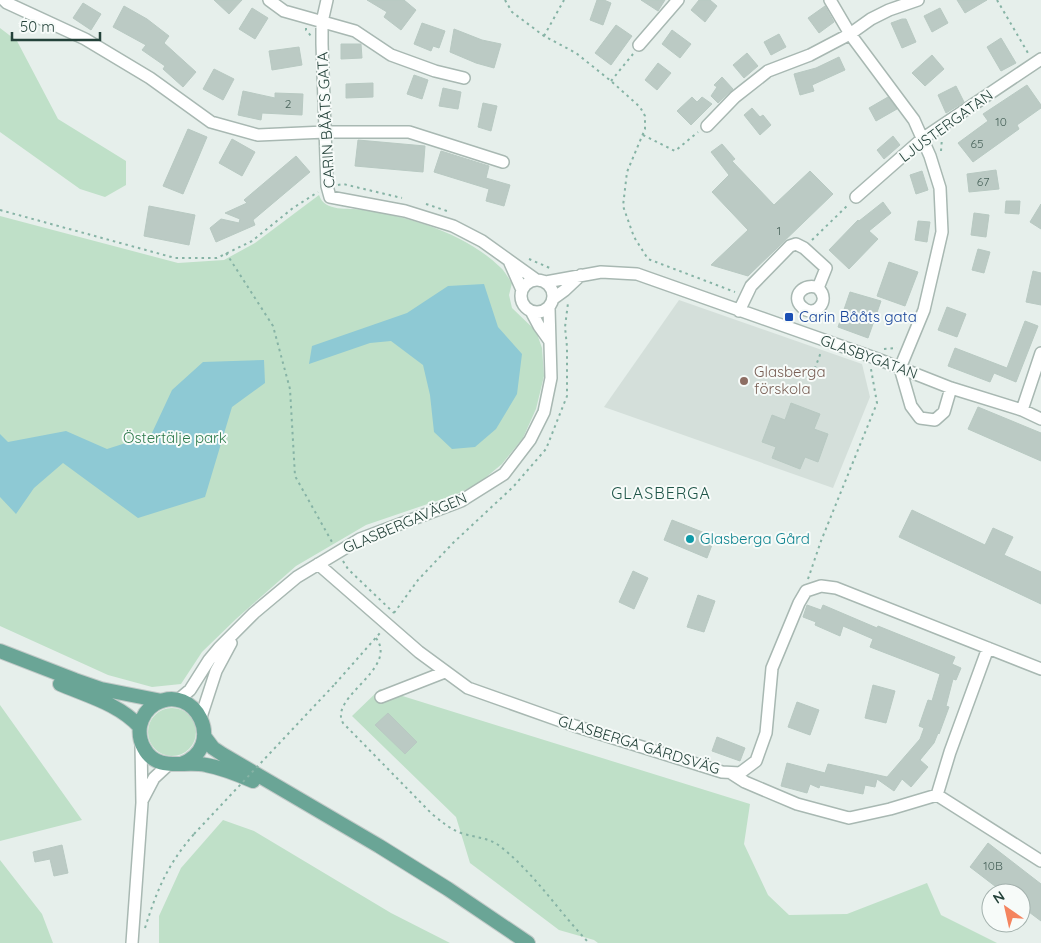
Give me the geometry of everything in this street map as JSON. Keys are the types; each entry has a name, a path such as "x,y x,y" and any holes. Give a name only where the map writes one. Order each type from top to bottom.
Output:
{"main road":[{"path":"0,651 102,689 162,701 178,700 194,708 201,717 204,726 204,736 199,751 191,759 174,764"},
{"path":"0,659 110,705 132,718 140,727"},
{"path":"162,701 147,711 140,727 141,742 149,756 158,762 204,764 229,771 308,805"},
{"path":"204,736 213,748 222,754 379,846 448,889 528,943"}],"street":[{"path":"4,0 85,39 150,78 211,122 258,135 325,132 409,132 502,162"},
{"path":"269,0 284,11 356,31 391,55 435,71 464,78"},
{"name":"CARIN BÅÅTS GATA","path":"327,0 322,22 327,186 330,197 406,211 453,226 482,241 510,263 540,280"},
{"path":"640,45 678,0"},
{"path":"830,0 850,34 914,120 940,188 942,232 924,310 900,368 911,406 920,418 935,420 944,412 951,388"},
{"path":"707,126 736,96 768,71 810,55 850,34 871,19 889,10 918,0"},
{"name":"LJUSTERGATAN","path":"856,197 922,139 1038,61"},
{"path":"738,311 751,286 790,246 796,244 804,248 826,268 818,288"},
{"name":"CARIN BÅÅTS GATA","path":"510,263 522,290"},
{"name":"GLASBYGATAN","path":"540,280 560,279 601,272 637,274 875,358 951,388 1022,410 1041,419"},
{"path":"531,311 540,312 581,275"},
{"path":"549,340 531,311 523,305 521,300 522,290 527,283 540,280 552,289 551,303"},
{"name":"GLASBERGAVÄGEN","path":"178,700 190,690 219,648 297,577 360,539 461,501 504,474 530,440 544,412 551,378 549,340 551,303"},
{"path":"1022,410 1041,353"},
{"name":"GLASBERGA GÅRDSVÄG","path":"318,564 387,625 444,672 468,688 575,726 722,772 740,773 756,761 766,733 772,668 799,603 806,591"},
{"path":"806,591 821,586 836,588 1041,669"},
{"name":"GLASBERGAVÄGEN","path":"201,717 216,671 224,653 240,628"},
{"path":"937,795 950,752 988,648"},
{"path":"381,697 444,672"},
{"path":"132,943 142,803 141,742"},
{"path":"142,803 154,778 174,764"},
{"path":"730,772 745,782 797,804 849,818 890,809 937,795 1041,861"}],"path":[{"path":"505,0 512,12 544,36 576,53 611,81 643,112 646,122 643,135 627,172 623,206 634,237 648,260 746,296"},
{"path":"544,36 564,0"},
{"path":"997,0 1038,61"},
{"path":"611,81 640,45"},
{"path":"643,135 674,150 707,126"},
{"path":"937,129 943,139 941,151"},
{"path":"0,210 175,258 217,258 252,241 293,208 327,186 343,184 404,198"},
{"path":"804,248 856,197"},
{"path":"420,203 444,209 453,214"},
{"path":"226,253 273,326 290,389 295,476 348,570 394,613"},
{"path":"528,259 556,270 560,279"},
{"path":"144,931 163,878 182,847 336,684 387,625 418,580 452,542 513,487 546,449 567,396 568,347 565,327 569,298 565,290"},
{"path":"806,591 821,541 877,403 871,367 880,350 908,348"},
{"path":"808,387 822,349"},
{"path":"376,638 380,644 381,654 372,671 341,708 340,718 343,723 432,814 447,826 459,832 481,837 500,846 546,892 589,943"}],"shaded area":[{"name":"Glasberga förskola","path":"679,300 862,364 870,397 833,488 604,407"}],"green space":[{"path":"0,28 17,41 58,119 126,161 126,185 105,197 80,189 0,132"},
{"name":"Östertälje park","path":"319,195 326,205 332,207 381,213 436,228 454,236 486,255 503,270 512,283 509,295 512,308 536,331 542,348 544,376 536,409 523,438 502,464 479,483 457,494 366,525 296,566 202,652 181,684 152,687 108,675 0,626 0,216 178,263 224,260 255,243"},
{"path":"380,689 750,804 744,844 768,895 789,915 847,914 927,883 941,915 997,943 598,943 594,940 559,930 470,863 456,817 352,716"},
{"path":"0,705 82,820 0,841"},
{"path":"167,708 177,708 186,712 192,718 195,723 195,741 186,752 177,756 167,756 158,752 152,746 148,737 148,727 152,718 158,712"},
{"path":"223,820 254,831 391,913 450,943 159,943 159,916 181,868"},
{"path":"0,860 42,914 53,943 0,943"}],"water":[{"path":"484,284 498,327 522,354 517,394 496,429 475,447 452,449 434,432 430,395 423,365 391,341 370,343 309,364 312,346 407,313 448,286"},
{"path":"264,360 265,383 232,407 205,497 138,518 63,463 34,488 16,514 0,497 0,434 8,442 66,431 107,449 151,435 172,390 203,362"}],"building":[{"path":"214,0 242,0 229,14"},
{"path":"367,0 404,0 416,10 401,30 384,17 387,12"},
{"path":"597,0 611,3 603,25 590,20"},
{"path":"641,0 665,0 658,11"},
{"path":"699,0 710,0 717,6 705,22 691,10"},
{"path":"957,0 987,0 965,13"},
{"path":"83,3 101,14 91,30 73,18"},
{"path":"124,6 147,19 169,36 164,43 196,72 183,87 163,69 165,66 142,50 146,45 113,27"},
{"path":"825,6 834,22 819,33 808,18"},
{"path":"252,8 268,18 255,39 239,29"},
{"path":"940,8 948,23 932,32 924,16"},
{"path":"906,19 916,42 902,48 891,23"},
{"path":"422,23 445,31 439,48 433,46 431,51 414,44"},
{"path":"616,25 632,36 611,65 595,53"},
{"path":"454,29 482,40 501,44 494,68 450,52"},
{"path":"672,30 691,44 680,58 662,44"},
{"path":"779,34 786,47 771,55 764,42"},
{"path":"1001,38 1016,63 1001,71 987,47"},
{"path":"341,44 361,44 362,58 341,59"},
{"path":"299,47 302,65 272,70 269,51"},
{"path":"747,53 758,66 744,78 733,65"},
{"path":"932,55 944,69 925,86 912,73"},
{"path":"839,57 845,70 812,85 814,91 800,95 794,74 816,68"},
{"path":"658,63 671,73 657,90 645,80"},
{"path":"214,69 234,79 223,100 203,89"},
{"path":"414,75 428,80 422,99 407,94"},
{"path":"722,77 733,89 718,103 711,96 717,87 714,85"},
{"path":"373,83 373,97 346,98 346,84"},
{"path":"1027,85 1041,105 1041,108 1017,125 1019,129 973,162 958,143 988,121 983,114"},
{"path":"956,86 964,102 946,113 938,95"},
{"path":"443,88 461,92 458,109 439,106"},
{"path":"243,91 275,98 275,93 303,94 302,115 262,113 261,120 238,115"},
{"path":"692,97 697,102 702,97 712,104 691,125 677,111"},
{"path":"888,97 897,109 876,121 869,108"},
{"path":"483,103 497,106 491,131 478,127"},
{"path":"752,108 760,117 763,115 771,125 760,135 744,115"},
{"path":"188,129 207,137 183,194 163,186"},
{"path":"893,136 900,145 884,159 877,150"},
{"path":"232,139 255,152 242,176 219,163"},
{"path":"358,140 425,146 423,172 355,166"},
{"path":"722,144 735,159 732,161 774,205 810,171 833,194 748,276 711,265 748,230 712,192 729,175 711,152"},
{"path":"441,151 489,166 486,178 510,185 504,206 486,201 489,189 434,172"},
{"path":"296,156 310,172 253,220 255,225 216,242 210,228 221,219 239,223 240,219 225,213 247,203 244,200"},
{"path":"996,170 999,189 969,192 967,174"},
{"path":"922,171 928,190 916,194 910,175"},
{"path":"1006,201 1020,201 1019,214 1005,213"},
{"path":"883,202 891,213 869,231 878,239 849,269 829,250 858,220"},
{"path":"1041,204 1041,229 1030,222"},
{"path":"149,206 195,215 189,245 144,236"},
{"path":"974,213 989,215 986,237 971,235"},
{"path":"918,221 930,222 927,242 915,240"},
{"path":"978,249 990,252 984,273 972,270"},
{"path":"889,262 918,272 905,306 877,296"},
{"path":"1033,271 1041,273 1041,305 1026,302"},
{"path":"850,292 881,301 868,338 838,327"},
{"path":"947,307 966,314 957,337 938,330"},
{"path":"1025,321 1038,326 1016,382 994,373 990,382 948,366 955,348 1007,368"},
{"name":"Glasberga förskola","path":"791,403 820,414 814,429 828,434 818,462 805,457 800,469 772,458 776,447 762,442 772,415 785,420"},
{"path":"978,407 1041,433 1041,461 968,429"},
{"path":"912,510 985,545 993,528 1013,537 1004,555 1041,572 1041,604 899,537"},
{"name":"Glasberga Gård","path":"672,520 715,537 707,558 664,540"},
{"path":"633,571 648,578 634,609 619,602"},
{"path":"698,595 715,601 704,632 687,627"},
{"path":"807,605 821,610 823,605 877,628 878,626 955,657 952,664 961,668 956,680 953,679 946,706 949,707 939,734 920,760 928,767 911,787 902,779 894,791 877,779 875,787 865,785 863,794 820,785 819,788 810,784 807,793 781,786 787,763 825,773 828,764 887,777 920,739 924,728 919,726 928,700 932,701 940,674 870,647 873,639 843,626 840,636 815,625 816,622 803,617"},
{"path":"873,685 895,691 886,723 865,718"},
{"path":"797,702 819,710 810,735 788,727"},
{"path":"388,713 417,742 405,754 375,725"},
{"path":"717,737 745,748 740,761 712,751"},
{"path":"988,843 1041,884 1041,921 1031,914 1031,883 991,883 970,867"},
{"path":"62,845 68,873 54,876 50,859 35,862 33,852"}],"place":[{"name":"Carin Bååts gata","path":"789,317"},
{"name":"Glasberga förskola","path":"744,381"},
{"name":"Glasberga Gård","path":"690,539"}],"district":[{"name":"GLASBERGA","path":"661,493"}]}
